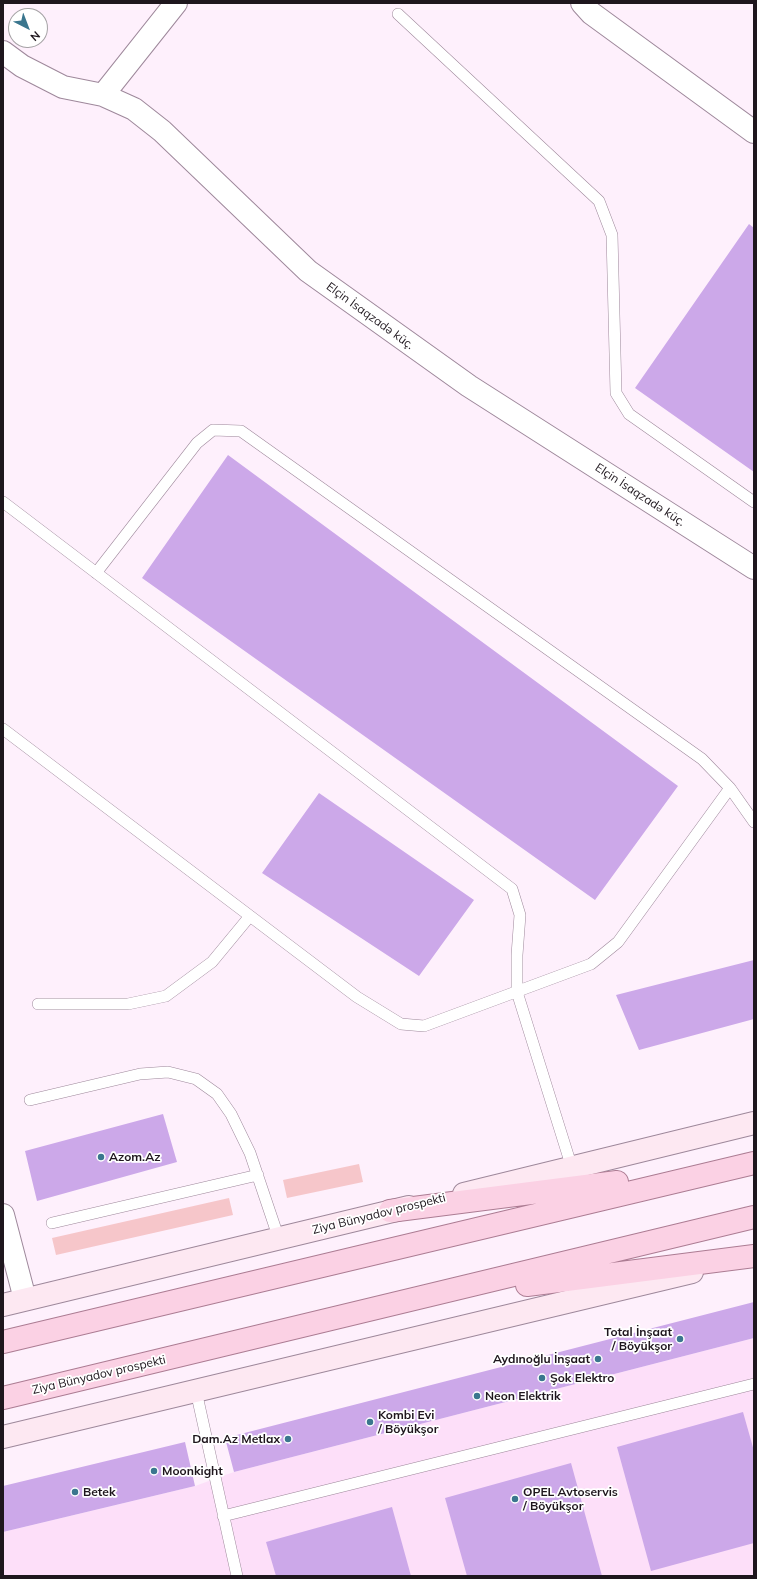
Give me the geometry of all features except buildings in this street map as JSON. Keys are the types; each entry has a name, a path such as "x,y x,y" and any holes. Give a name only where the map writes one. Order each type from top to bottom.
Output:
{"main road":[{"name":"Ziya Bünyadov prospekti","path":"3,1305 754,1123"},
{"path":"390,1212 744,1165"},
{"path":"3,1342 744,1165"},
{"name":"Ziya Bünyadov prospekti","path":"3,1398 754,1217"},
{"path":"419,1298 754,1256"},
{"path":"3,1437 754,1256"}],"street":[{"path":"103,95 176,3"},
{"path":"582,3 591,13 754,132"},
{"name":"Elçin İsaqzadə küç.","path":"3,52 22,66 63,87 103,95 134,109 162,131 308,271 469,386 754,568"},
{"path":"3,1215 25,1300"}],"lane":[{"path":"398,14 599,201 612,235 616,393 629,414 754,502"},
{"path":"96,573 197,443 213,430 241,431 702,759 730,788 754,822"},
{"path":"3,502 512,889 520,915 517,955 517,992 572,1168"},
{"path":"3,729 357,997 401,1024 424,1026 591,964 618,942 730,788"},
{"path":"38,1004 128,1004 166,996 212,962 250,916"},
{"path":"30,1100 140,1074 168,1072 196,1079 217,1094 231,1114 250,1153 279,1239"},
{"path":"52,1223 258,1175"},
{"path":"223,1516 754,1384"},
{"path":"196,1391 237,1576"}],"shaded area":[{"path":"359,1164 363,1182 287,1198 283,1180"},
{"path":"229,1198 233,1215 56,1255 52,1238"},
{"path":"754,1338 754,1576 3,1576 3,1532 195,1486 234,1472"}],"place":[{"name":"Azom.Az","path":"101,1157"},
{"name":"Total İnşaat / Böyükşor","path":"680,1339"},
{"name":"Aydınoğlu İnşaat","path":"598,1359"},
{"name":"Şok Elektro","path":"542,1378"},
{"name":"Neon Elektrik","path":"477,1396"},
{"name":"Kombi Evi / Böyükşor","path":"370,1422"},
{"name":"Dam.Az Metlax","path":"288,1439"},
{"name":"Moonkight","path":"154,1471"},
{"name":"Betek","path":"75,1492"},
{"name":"OPEL Avtoservis / Böyükşor","path":"515,1499"}]}
